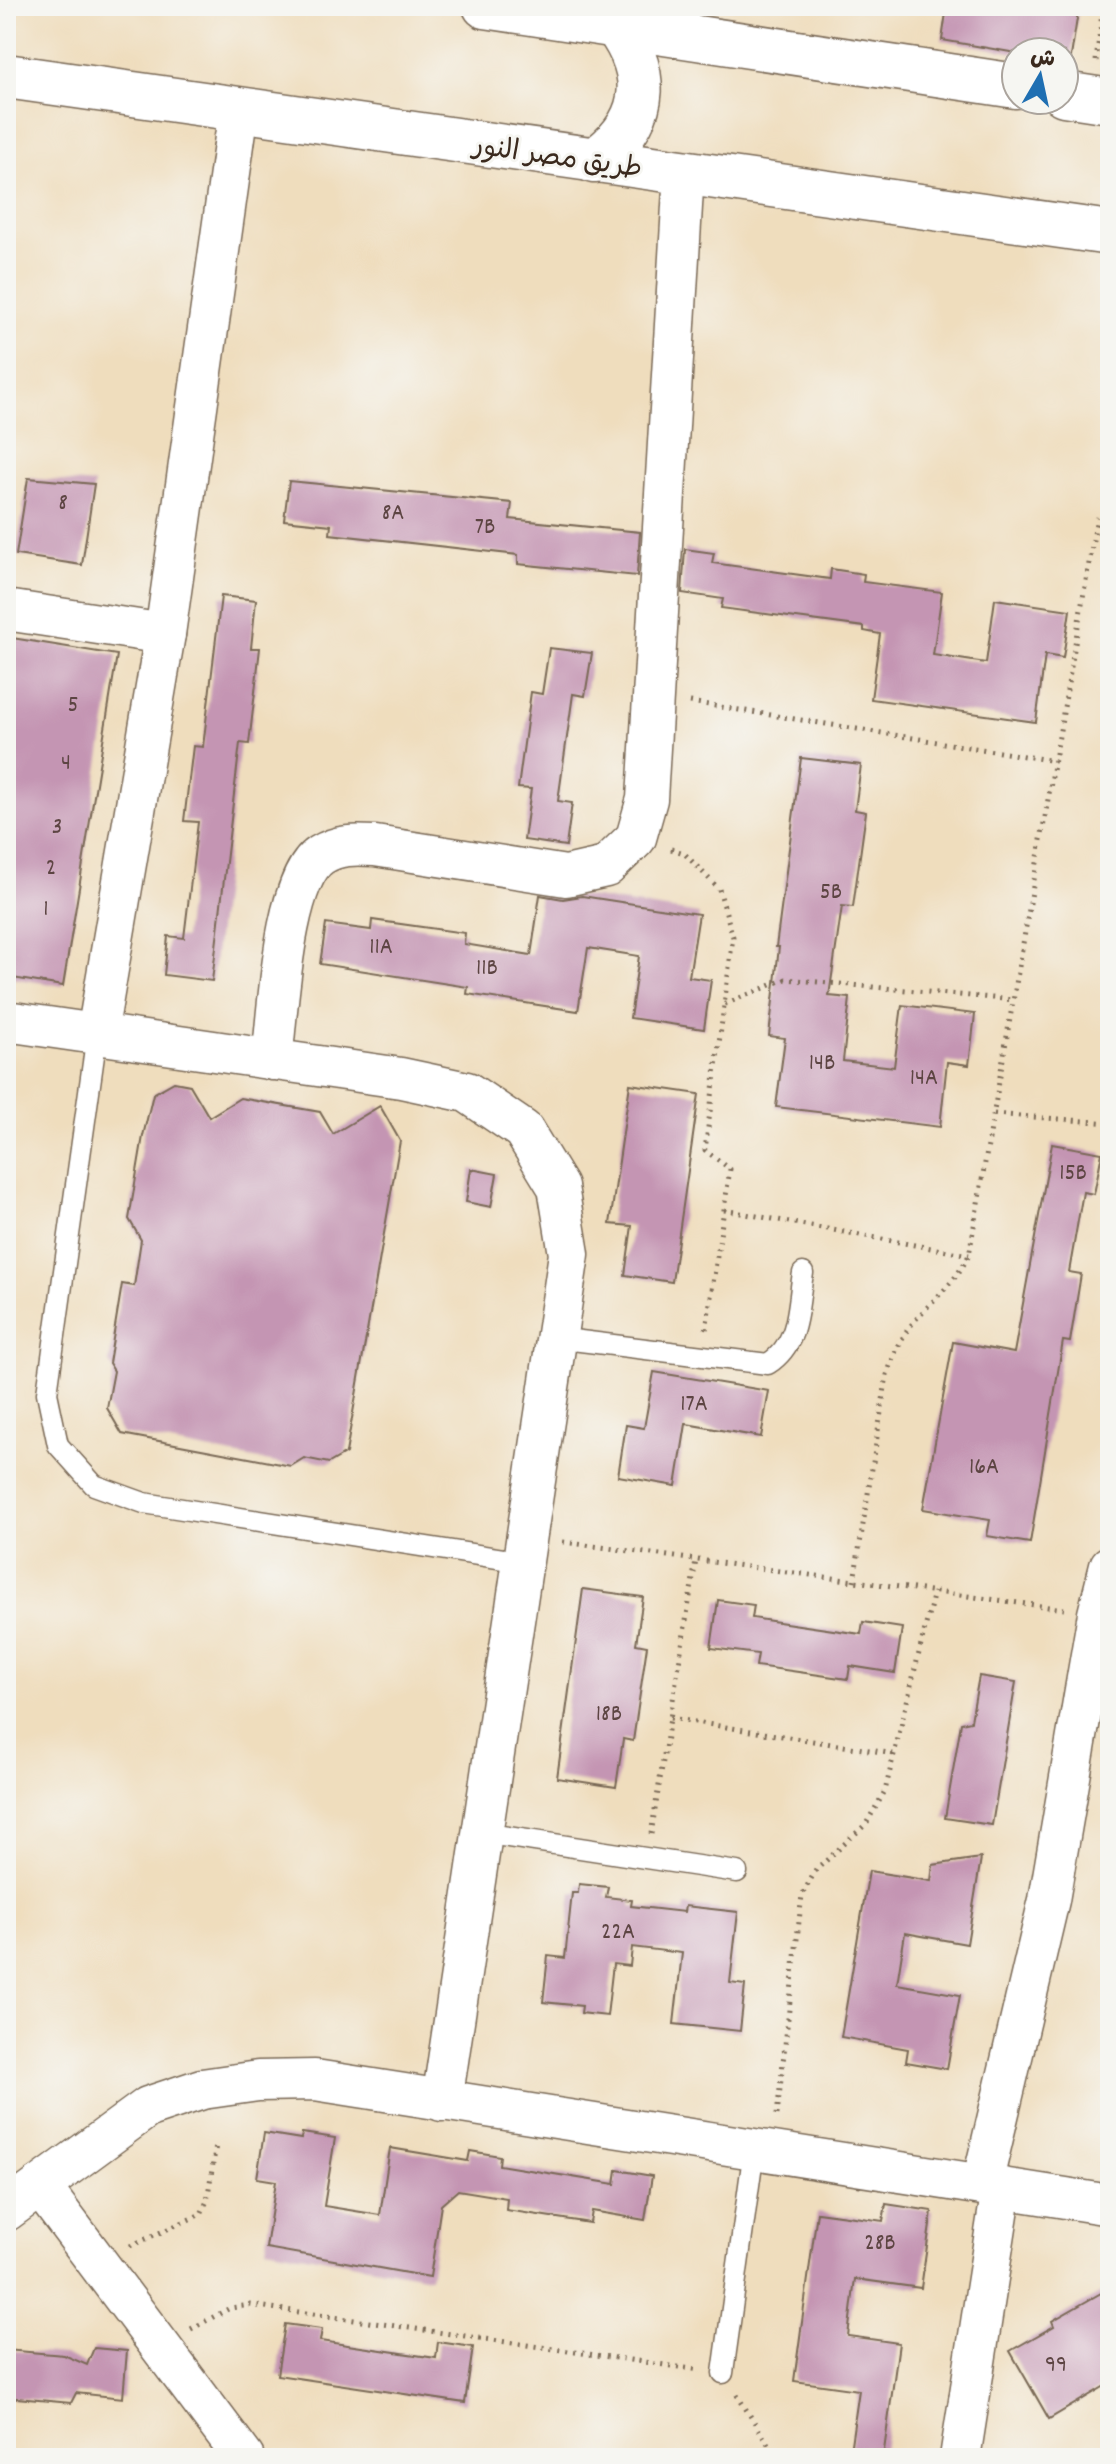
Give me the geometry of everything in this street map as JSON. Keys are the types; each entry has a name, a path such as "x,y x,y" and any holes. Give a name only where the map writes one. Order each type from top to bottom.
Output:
{"street":[{"path":"485,6 1000,84"},
{"path":"594,161 616,145 632,124 640,99 640,73 632,47 616,26"},
{"name":"طريق مصر النور","path":"6,76 1110,233"},
{"path":"97,1034 165,634 239,109"},
{"path":"272,1060 293,902 301,876 320,855 347,844 375,846 566,876 606,867 636,838 647,799 684,172"},
{"path":"6,610 165,634"},
{"path":"6,1021 467,1092 523,1130 558,1187 569,1254 442,2101"},
{"path":"960,2458 992,2186 1049,1900 1098,1614 1110,1566"},
{"path":"6,2211 148,2107 202,2089 258,2081 315,2080 1110,2205"},
{"path":"40,2186 244,2458"}],"lane":[{"path":"97,1034 47,1393 58,1445 94,1485 144,1503 524,1550"},
{"path":"556,1338 768,1364 785,1353 793,1334 803,1273"},
{"path":"482,1833 737,1872"},
{"path":"723,2373 764,2150"}],"path":[{"path":"1088,97 1103,6"},
{"path":"854,1581 891,1362 913,1324 955,1282 969,1255 1097,517"},
{"path":"653,696 1055,761"},
{"path":"636,838 684,853 719,889 733,937 705,1150 730,1169 702,1358"},
{"path":"725,1004 786,979 1014,1000"},
{"path":"994,1114 1110,1123"},
{"path":"724,1210 969,1255"},
{"path":"524,1550 696,1560 1098,1614"},
{"path":"647,1858 696,1560"},
{"path":"764,2150 802,1895 816,1870 866,1824 885,1791 934,1592"},
{"path":"670,1718 894,1754"},
{"path":"96,2260 201,2214 207,2201 216,2145"},
{"path":"160,2346 230,2308 251,2305 723,2373 777,2458"}],"building":[{"path":"947,6 1079,6 1074,36 1000,36 1000,50 942,40"},
{"path":"28,478 94,484 82,565 16,555"},
{"path":"289,481 512,503 510,519 640,532 637,576 518,564 518,555 330,534 331,525 284,520"},
{"path":"685,549 714,553 712,563 830,579 831,569 864,574 863,582 942,592 933,655 986,663 995,599 1070,610 1063,658 1045,655 1036,722 871,699 880,634 864,631 864,627 721,608 723,599 682,593"},
{"path":"221,596 256,600 251,648 260,648 249,744 240,743 212,981 164,975 168,936 184,938 198,822 184,821 193,746 203,747"},
{"path":"6,637 117,655 63,986 6,977"},
{"path":"549,648 592,653 585,696 573,694 558,801 572,803 566,846 524,840 531,789 518,788 531,692 542,694"},
{"path":"801,758 861,765 855,810 866,812 853,907 842,906 829,996 850,998 843,1061 894,1067 902,1005 975,1014 969,1065 947,1062 940,1127 776,1107 785,1038 769,1036 779,947 776,947"},
{"path":"540,895 563,899 582,896 699,914 689,977 711,980 704,1029 630,1018 639,956 588,948 578,1011 467,994 468,987 320,964 326,924 371,930 372,920 465,933 464,944 531,955"},
{"path":"174,1082 190,1085 209,1117 240,1098 320,1112 333,1134 380,1106 400,1141 346,1453 329,1463 304,1458 291,1466 122,1434 107,1408 114,1371 109,1363 122,1284 134,1286 141,1240 129,1219 143,1136 153,1094"},
{"path":"630,1084 699,1094 672,1282 625,1275 632,1226 610,1224"},
{"path":"1052,1144 1102,1153 1094,1194 1083,1192 1069,1272 1081,1274 1070,1342 1063,1341 1030,1543 987,1536 990,1520 923,1509 953,1342 1014,1353"},
{"path":"471,1169 497,1174 491,1207 466,1202"},
{"path":"654,1372 769,1391 761,1437 686,1424 676,1486 618,1476 626,1425 644,1428"},
{"path":"583,1589 643,1597 636,1644 647,1646 633,1741 623,1739 616,1787 557,1778"},
{"path":"718,1600 754,1605 752,1618 861,1634 863,1622 902,1628 895,1673 850,1666 848,1679 756,1666 758,1654 711,1648"},
{"path":"979,1676 1016,1682 992,1825 945,1818 961,1723 971,1721"},
{"path":"981,1858 967,1944 905,1933 897,1984 960,1995 947,2069 906,2062 908,2049 841,2037 869,1871 931,1881 933,1865"},
{"path":"579,1884 608,1887 606,1897 632,1900 631,1906 684,1912 685,1906 738,1912 730,1983 745,1985 740,2031 674,2024 682,1953 632,1947 630,1966 613,1964 607,2016 581,2013 582,2006 543,2002 548,1956 565,1958 572,1893 578,1893"},
{"path":"264,2133 301,2139 302,2133 335,2138 324,2206 380,2215 390,2148 468,2161 470,2151 500,2156 499,2165 615,2184 617,2170 652,2176 645,2220 592,2211 590,2223 506,2210 507,2198 458,2190 441,2205 430,2277 266,2248 276,2181 257,2178"},
{"path":"886,2204 932,2211 921,2288 855,2279 848,2336 899,2343 883,2458 849,2458 859,2390 794,2381 817,2212 883,2221"},
{"path":"1101,2293 1110,2308 1110,2383 1049,2419 1010,2351 1054,2326 1052,2321"},
{"path":"285,2324 322,2329 320,2341 436,2358 438,2342 473,2347 465,2403 277,2375"},
{"path":"94,2348 127,2351 123,2398 76,2393 71,2403 6,2397 6,2350 64,2355 87,2365"}]}
